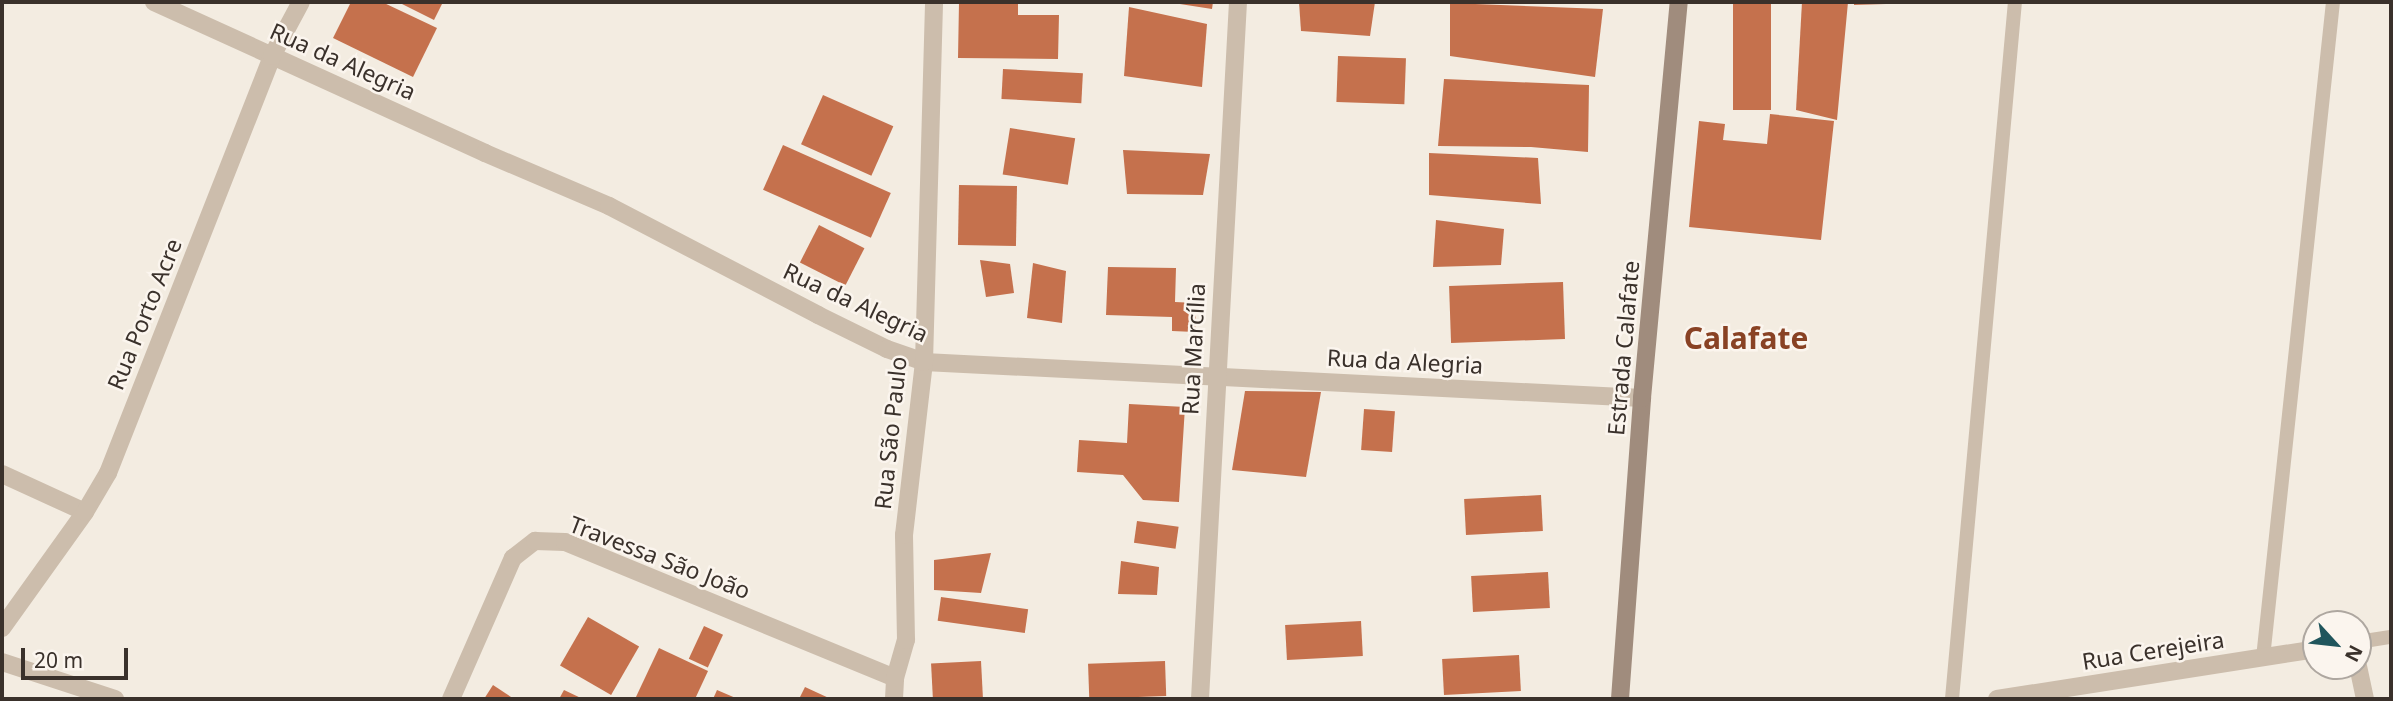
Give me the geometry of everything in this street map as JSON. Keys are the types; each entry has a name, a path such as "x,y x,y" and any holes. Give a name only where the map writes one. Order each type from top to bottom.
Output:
{"street":[{"name":"Rua da Alegria","path":"154,2 610,206 829,321 887,349 924,362 1642,398"},
{"name":"Rua Porto Acre","path":"2,628 85,512 108,473 272,56 301,2"},
{"name":"Rua São Paulo","path":"894,699 895,678 906,640 904,535 924,362 934,2"},
{"name":"Rua Marcília","path":"1200,699 1215,376 1238,2"},
{"name":"Estrada Calafate","path":"1620,699 1642,398 1679,2"},
{"path":"2,474 85,512"},
{"name":"Travessa São João","path":"451,699 513,558 536,541 565,542 895,678"},
{"name":"Rua Cerejeira","path":"1997,699 2302,651"},
{"path":"2,662 115,699"},
{"path":"2361,680 2365,699"}],"lane":[{"path":"1952,699 2015,2"},
{"path":"2263,658 2333,2"},
{"path":"2372,640 2391,637"}],"building":[{"path":"351,2 382,2 437,28 413,77 333,38"},
{"path":"398,2 443,2 434,20"},
{"path":"959,2 1018,2 1018,15 1059,15 1058,59 958,58"},
{"path":"1167,2 1213,2 1212,9"},
{"path":"1299,2 1375,2 1370,36 1301,31"},
{"path":"1733,2 1771,2 1771,110 1733,110"},
{"path":"1802,2 1848,2 1837,120 1796,110"},
{"path":"1854,2 1886,2 1886,4 1854,5"},
{"path":"1450,3 1603,9 1595,77 1450,56"},
{"path":"1129,7 1207,24 1202,87 1124,76"},
{"path":"1338,56 1406,58 1404,104 1336,102"},
{"path":"1003,69 1083,73 1081,103 1001,99"},
{"path":"1444,79 1589,85 1588,152 1531,147 1438,146"},
{"path":"823,95 893,126 871,176 801,144"},
{"path":"1770,114 1834,121 1821,240 1689,227 1699,121 1725,124 1723,140 1767,144"},
{"path":"1010,128 1075,138 1068,185 1003,174"},
{"path":"783,145 891,193 871,238 763,190"},
{"path":"1123,150 1210,154 1203,195 1127,194"},
{"path":"1429,153 1538,158 1541,204 1429,195"},
{"path":"959,185 1017,186 1016,246 958,245"},
{"path":"1436,220 1504,229 1501,265 1433,267"},
{"path":"819,225 864,248 845,286 800,262"},
{"path":"980,260 1010,264 1014,293 986,297"},
{"path":"1033,263 1066,271 1062,323 1027,318"},
{"path":"1108,267 1176,268 1175,302 1196,303 1195,332 1172,331 1172,317 1106,315"},
{"path":"1563,282 1565,339 1451,343 1449,286"},
{"path":"1245,391 1321,392 1306,477 1232,470"},
{"path":"1129,404 1185,407 1179,502 1143,500 1123,475 1077,472 1079,440 1127,443"},
{"path":"1364,409 1395,411 1392,452 1361,450"},
{"path":"1541,495 1543,531 1466,535 1464,499"},
{"path":"1137,521 1179,527 1176,549 1134,543"},
{"path":"991,553 981,593 934,590 934,560"},
{"path":"1121,561 1159,567 1157,595 1118,594"},
{"path":"1548,572 1550,608 1473,612 1471,576"},
{"path":"941,597 1028,609 1025,633 938,621"},
{"path":"588,617 639,646 611,695 560,665"},
{"path":"1361,621 1363,656 1287,660 1285,625"},
{"path":"704,626 723,635 708,668 689,659"},
{"path":"659,648 708,671 695,699 635,699"},
{"path":"1519,655 1521,691 1444,695 1442,659"},
{"path":"981,661 983,699 933,699 931,664"},
{"path":"1165,661 1166,696 1089,699 1088,664"},
{"path":"493,685 514,699 484,699"},
{"path":"805,687 831,699 799,699"},
{"path":"564,690 583,699 559,699"},
{"path":"717,690 738,699 713,699"}],"district":[{"name":"Calafate","path":"1746,338"}]}
